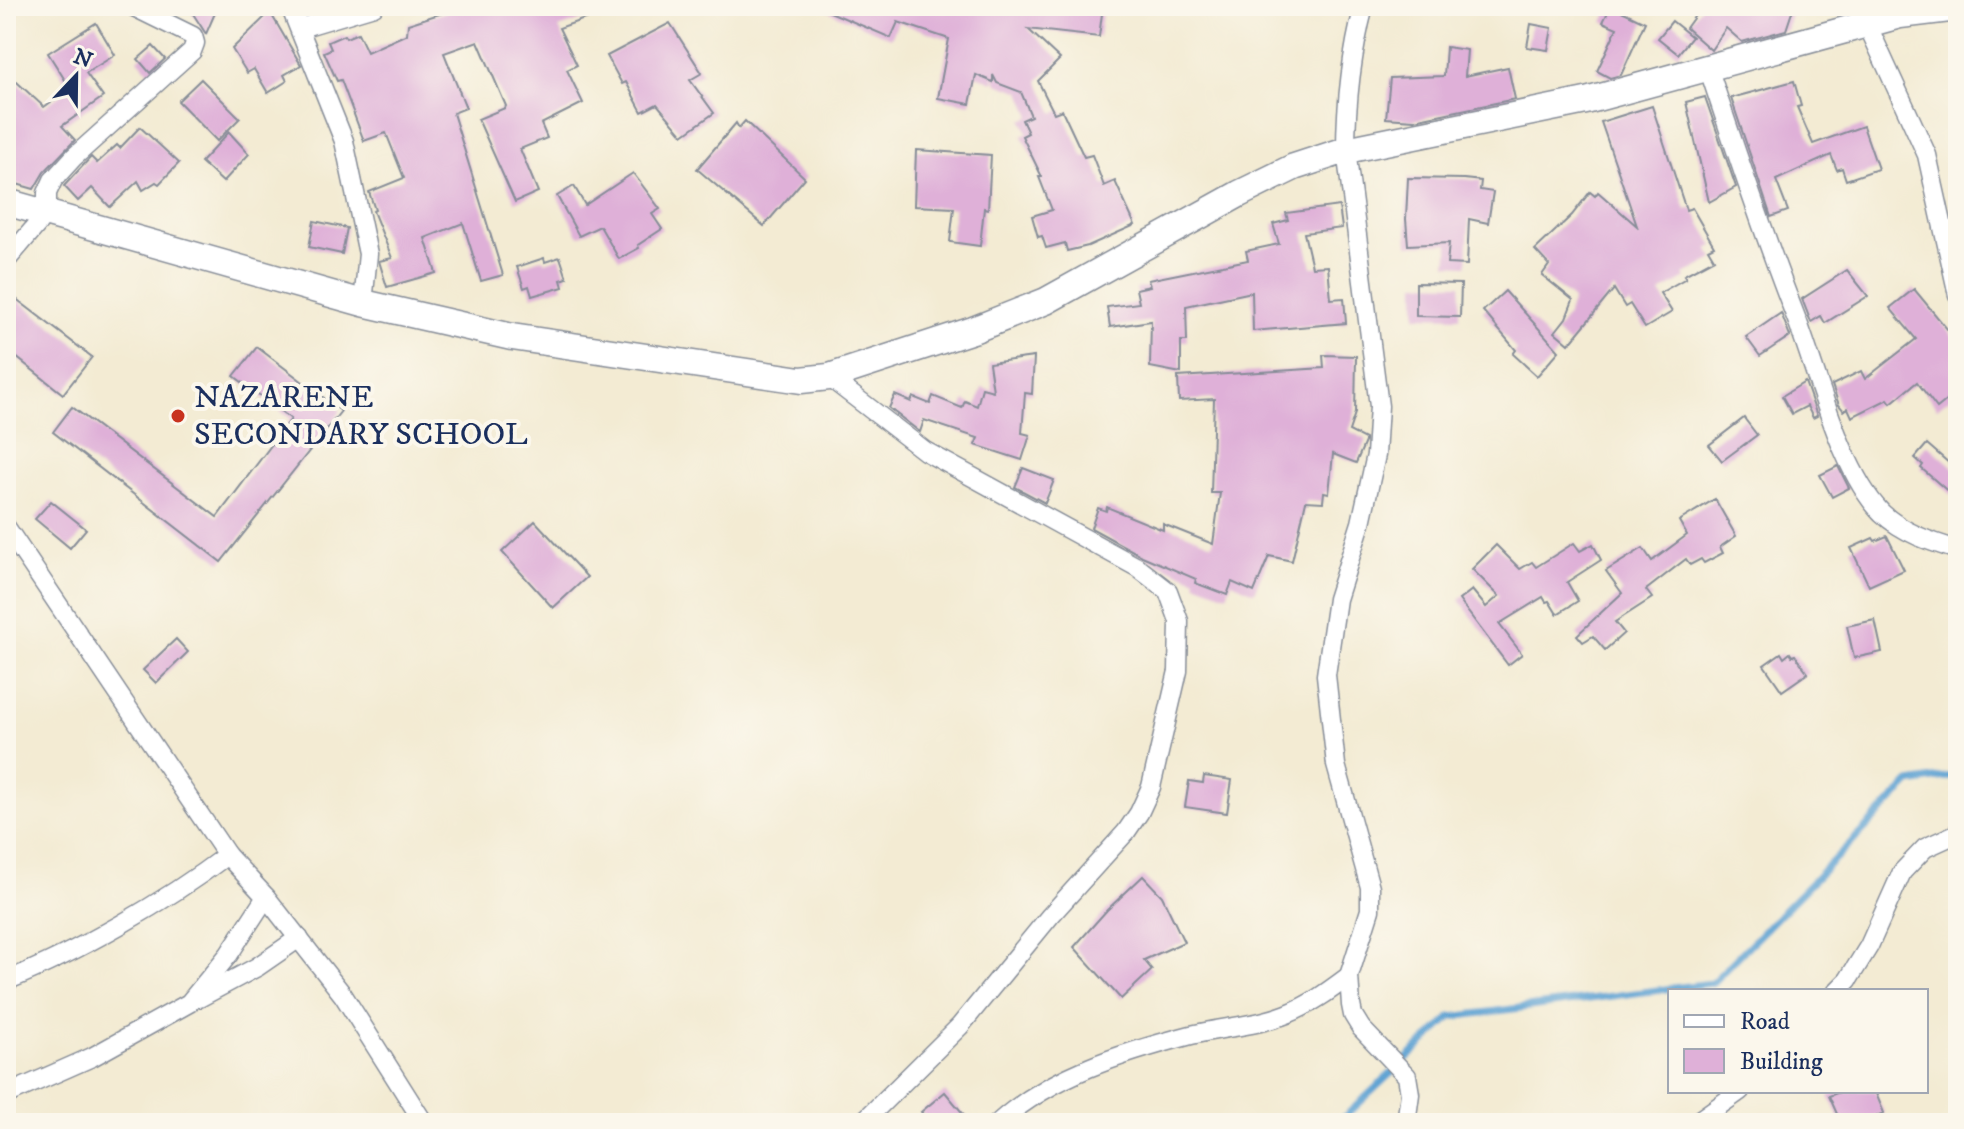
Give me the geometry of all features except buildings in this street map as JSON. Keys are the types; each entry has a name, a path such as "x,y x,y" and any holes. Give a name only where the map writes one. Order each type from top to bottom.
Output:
{"street":[{"path":"6,261 47,213 47,193 53,180 74,157 192,51 195,43 193,36 132,6"},
{"path":"290,6 344,141 368,254 363,303"},
{"path":"300,28 374,6"},
{"path":"1364,6 1357,35 1346,150 1379,406 1376,455 1361,523 1337,599 1326,675 1336,765 1370,887 1370,910 1349,976 1353,1015 1367,1036 1407,1076 1410,1094 1406,1123"},
{"path":"6,202 363,303 512,337 801,380 829,377 973,330 1046,301 1239,194 1294,167 1346,150 1586,101 1882,15 1958,8"},
{"path":"1882,15 1927,155 1958,295"},
{"path":"1708,67 1780,281 1831,417 1865,493 1884,515 1910,533 1958,550"},
{"path":"829,377 925,451 1137,567 1168,591 1179,621 1178,671 1151,787 1139,813 960,1026 862,1123"},
{"path":"6,527 227,855 266,897 343,995 424,1123"},
{"path":"1838,989 1869,946 1902,872 1925,848 1958,833"},
{"path":"6,981 156,903 191,883 227,855"},
{"path":"189,1003 229,954 266,897"},
{"path":"6,1095 92,1057 257,967 299,938"},
{"path":"998,1123 1021,1103 1066,1076 1194,1034 1285,1015 1318,999 1349,976"},
{"path":"1695,1123 1737,1093"}],"waterway":[{"path":"1338,1123 1451,1017 1712,983 1910,783 1958,775"}],"place":[{"name":"NAZARENE SECONDARY SCHOOL","path":"178,416"}]}
